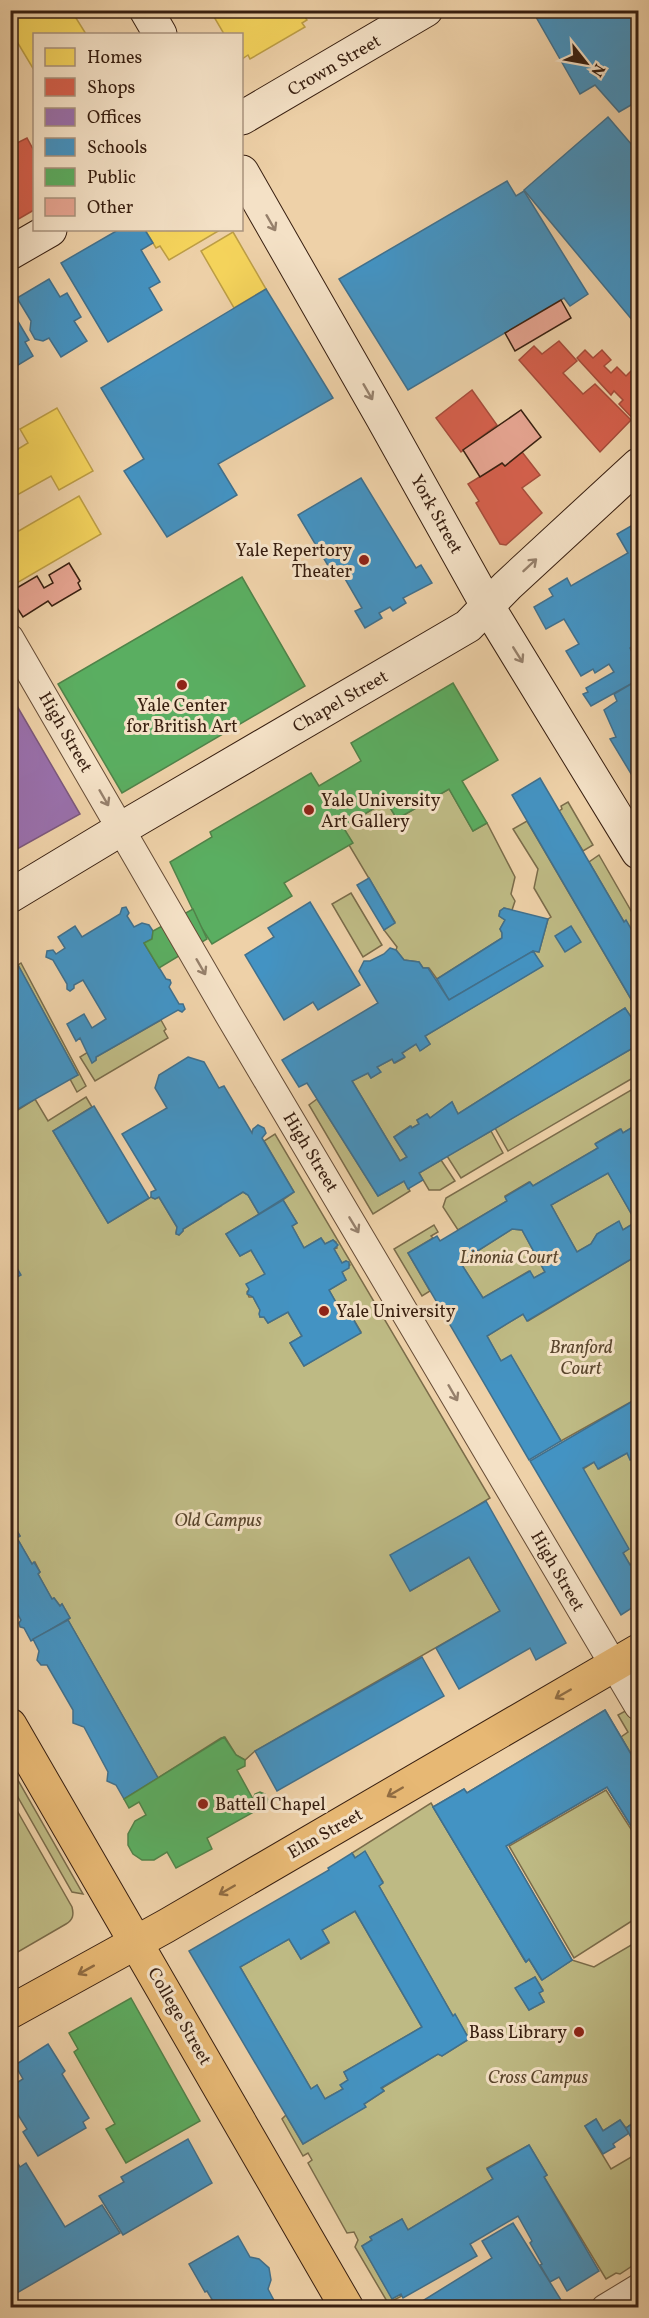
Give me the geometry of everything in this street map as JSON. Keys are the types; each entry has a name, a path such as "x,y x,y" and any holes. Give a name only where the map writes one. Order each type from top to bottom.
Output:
{"main road":[{"path":"146,10 159,33"},
{"name":"Crown Street","path":"243,117 426,10"},
{"name":"York Street","path":"243,174 487,605 639,852"},
{"path":"10,253 48,231"},
{"name":"Chapel Street","path":"10,896 468,626 487,605 639,465"},
{"name":"Elm Street","path":"10,2012 166,1926 626,1658"},
{"name":"College Street","path":"10,1725 347,2307"}],"street":[{"name":"High Street","path":"10,638 121,829 626,1658 639,1706"},
{"path":"605,2307 639,2288"}],"green space":[{"path":"449,789 473,831 487,823 515,877 511,894 515,901 512,910 504,908 500,911 499,916 505,920 500,929 502,938 437,979 429,968 423,968 419,962 404,960 396,950 397,947 384,930 395,922 349,845 352,843 343,827 386,801 397,819"},
{"path":"568,802 593,845 583,851 559,811 562,809 561,806"},
{"path":"527,821 638,1011 638,1016 633,1020 625,1008 458,1114 452,1102 430,1118 427,1114 417,1120 419,1124 412,1128 410,1126 394,1137 407,1157 400,1161 352,1081 368,1073 371,1078 380,1072 377,1067 392,1059 395,1063 404,1058 402,1053 416,1044 421,1050 430,1044 425,1036 542,966 533,951 539,952 548,919 551,917 534,888 538,869 513,829"},
{"path":"599,855 638,923 638,941 626,921 624,922 589,862"},
{"path":"351,893 382,945 363,957 332,904"},
{"path":"21,963 86,1086 77,1092 70,1079 78,1075 18,965"},
{"path":"161,1020 168,1038 95,1081 80,1057 88,1052 93,1062 96,1057"},
{"path":"638,1045 638,1075 508,1151 495,1128"},
{"path":"638,1086 638,1124 623,1133 620,1129 596,1143 598,1148 533,1186 529,1182 505,1196 507,1201 458,1230 443,1207 446,1198"},
{"name":"Old Campus","path":"86,1097 92,1107 53,1131 108,1223 151,1197 155,1199 159,1197 177,1227 176,1233 179,1235 183,1229 223,1203 243,1192 248,1195 259,1214 226,1234 240,1256 251,1250 265,1274 247,1292 249,1297 253,1297 260,1310 260,1317 264,1317 268,1323 288,1312 302,1336 290,1343 304,1366 361,1332 348,1310 342,1313 329,1290 346,1280 342,1272 350,1265 346,1261 342,1263 334,1249 337,1248 336,1242 333,1240 325,1244 321,1238 304,1248 292,1226 297,1223 283,1200 294,1192 264,1141 275,1134 490,1498 465,1513 410,1591 469,1557 500,1611 255,1751 245,1760 236,1755 225,1737 158,1778 68,1620 70,1618 62,1604 60,1606 54,1598 52,1599 38,1574 40,1572 35,1562 32,1564 17,1538 20,1536 14,1526 11,1526 10,1115 35,1099 48,1121"},
{"path":"317,1099 378,1196 404,1181 410,1191 373,1214 309,1105"},
{"path":"491,1131 503,1153 461,1178 447,1156"},
{"path":"441,1160 455,1181 440,1190 429,1190 419,1173"},
{"path":"608,1173 636,1222 623,1230 618,1222 597,1234 591,1244 577,1252 551,1205"},
{"path":"434,1225 438,1232 431,1236 433,1238 408,1253 430,1291 422,1296 394,1249"},
{"name":"Linonia Court","path":"512,1229 522,1230 545,1272 534,1278 529,1271 483,1298 460,1262"},
{"name":"Branford Court","path":"638,1255 638,1398 561,1441 511,1356 501,1361 487,1336 523,1314 528,1321"},
{"path":"627,1453 631,1460 638,1455 638,1560 630,1565 623,1553 628,1549 583,1469 594,1462 599,1469"},
{"path":"629,1709 638,1726 638,1766 621,1737 628,1732 618,1715"},
{"path":"10,1768 83,1894 72,1892 11,1785"},
{"path":"606,1790 638,1840 638,1917 574,1958 509,1846"},
{"path":"11,1800 73,1912 72,1919 68,1922 11,1956"},
{"name":"Cross Campus","path":"431,1803 525,1961 529,1959 541,1979 572,1960 594,1967 638,1941 638,2120 626,2128 620,2120 603,2131 596,2119 585,2126 611,2169 638,2153 638,2262 620,2274 616,2273 606,2279 544,2177 547,2175 529,2145 487,2168 493,2179 408,2230 402,2219 370,2237 372,2240 362,2246 392,2298 401,2294 402,2296 388,2303 355,2247 358,2240 354,2232 347,2233 308,2163 312,2160 308,2153 303,2156 282,2119 286,2115 303,2144 365,2107 364,2104 384,2091 382,2088 438,2054 442,2056 469,2039 455,2015 453,2016 379,1886 383,1882 365,1852 355,1858 352,1853","holes":["535,1977 543,1990 539,1993 544,2002 529,2010 516,1988"]},
{"path":"355,1911 422,2027 344,2072 348,2080 341,2085 343,2089 325,2099 317,2085 311,2089 240,1967 289,1939 301,1959 329,1943 322,1930"}],"building: Homes":[{"path":"10,10 71,10 85,33 33,33 33,68 10,30"},
{"path":"210,10 301,10 307,20 302,23 305,27 250,59 248,55 243,58 243,33 223,33"},
{"path":"146,231 218,231 169,260 160,246 156,248"},
{"path":"233,232 266,289 234,308 201,251"},
{"path":"57,408 93,471 59,490 51,476 10,499 10,454 28,443 20,429"},
{"path":"79,496 101,534 10,587 10,536"},
{"path":"10,501 18,514 10,518"}],"building: Shops":[{"path":"10,136 15,144 27,138 33,149 33,211 10,224"},
{"path":"559,341 577,361 563,373 583,394 595,384 631,420 600,452 519,360 534,346 542,354"},
{"path":"585,350 593,358 602,350 611,360 604,366 611,373 617,367 626,376 638,364 638,418 635,421 619,404 623,400 614,391 611,395 577,358"},
{"path":"472,390 497,425 461,452 436,418"},
{"path":"522,452 540,475 522,488 542,513 506,545 500,544 476,503 479,501 468,484 502,463 505,466"}],"building: Offices":[{"path":"17,706 80,814 10,853 10,709"}],"building: Schools":[{"path":"532,10 627,10 638,30 638,101 619,112 595,85 580,94"},
{"path":"608,117 638,152 638,327 524,190"},
{"path":"507,181 516,196 524,191 588,294 570,306 564,298 408,390 339,279"},
{"path":"116,231 146,231 153,243 141,250 160,282 149,288 162,310 108,342 61,263"},
{"path":"49,279 60,297 67,293 81,317 74,321 87,341 61,357 49,338 43,341 35,339 30,330 31,321 17,298"},
{"path":"266,289 333,398 218,464 237,495 167,537 124,471 144,459 101,388"},
{"path":"10,308 29,340 25,342 33,356 10,370"},
{"path":"361,478 416,568 421,565 432,583 403,598 406,603 393,611 390,607 379,613 382,618 365,628 355,611 362,608 340,570 333,574 298,515"},
{"path":"638,522 638,643 630,648 636,660 638,658 638,680 591,706 583,694 588,692 586,688 614,672 609,664 595,673 593,669 581,676 566,651 579,644 564,619 546,629 534,607 553,596 549,589 567,578 571,586 628,553 617,534"},
{"path":"638,680 638,774 633,777 610,739 616,737 604,710 617,701 614,694"},
{"path":"540,778 624,922 626,920 638,941 638,1011 512,795"},
{"path":"369,878 395,923 384,930 357,885"},
{"path":"310,902 360,985 318,1010 313,1002 284,1020 245,955 274,937 268,928"},
{"path":"126,907 129,913 127,916 134,927 142,923 149,925 153,931 152,939 144,943 166,979 170,980 169,987 179,1004 183,1004 185,1009 182,1012 178,1010 96,1057 92,1063 80,1038 76,1041 67,1024 84,1014 92,1028 106,1019 83,980 74,985 70,991 67,989 67,984 53,960 46,957 47,951 53,950 56,954 65,948 58,937 75,926 82,937 120,914 122,908"},
{"path":"504,908 548,919 539,952 533,951 449,1000 437,979 502,938 500,929 505,920 499,916 500,911"},
{"path":"571,926 581,942 565,952 555,936"},
{"path":"390,948 396,950 404,960 419,962 423,968 428,968 449,1000 533,951 543,966 425,1036 430,1044 420,1051 416,1044 402,1053 405,1057 394,1063 392,1059 377,1067 381,1072 371,1078 368,1073 352,1081 400,1161 407,1157 394,1137 411,1126 412,1128 419,1124 417,1120 427,1114 430,1118 452,1102 458,1114 625,1008 633,1020 638,1016 638,1045 419,1173 423,1180 408,1189 404,1181 378,1196 307,1083 299,1087 282,1060 378,1003 359,971 364,961 370,961 384,954"},
{"path":"18,965 78,1075 16,1110 11,1116 10,1061 14,1059 17,1048 10,1038 10,969"},
{"path":"188,1057 204,1062 219,1088 224,1086 252,1133 258,1125 264,1128 266,1133 262,1138 294,1192 259,1214 248,1195 243,1192 183,1229 179,1235 176,1234 177,1227 159,1197 155,1199 151,1197 151,1192 156,1190 122,1134 167,1108 155,1088 159,1075"},
{"path":"94,1106 149,1198 108,1223 53,1131"},
{"path":"638,1124 638,1255 527,1321 523,1314 487,1336 501,1361 511,1355 561,1441 529,1460 408,1253 437,1236 440,1241 507,1201 505,1197 530,1182 533,1186 598,1148 595,1144 621,1129 623,1133","holes":["608,1173 636,1222 623,1230 619,1221 597,1234 591,1244 577,1252 551,1205","512,1229 522,1230 545,1272 534,1278 530,1271 483,1298 460,1262"]},
{"path":"283,1200 297,1223 292,1226 304,1248 321,1238 325,1244 333,1240 338,1245 334,1249 342,1263 349,1262 349,1268 342,1272 346,1280 329,1290 342,1313 348,1310 361,1333 304,1366 290,1343 302,1336 288,1312 268,1323 264,1317 260,1317 260,1310 253,1297 247,1294 249,1289 246,1284 265,1274 251,1250 240,1256 226,1234"},
{"path":"10,1256 21,1275 10,1281"},
{"path":"638,1398 638,1455 630,1460 627,1453 598,1469 594,1462 583,1468 629,1549 623,1553 630,1565 638,1560 638,1604 621,1615 530,1461"},
{"path":"486,1501 566,1643 536,1660 530,1648 459,1689 436,1648 500,1611 469,1557 410,1591 390,1555"},
{"path":"10,1526 14,1526 20,1536 17,1538 32,1564 34,1562 40,1572 38,1574 52,1599 54,1598 60,1606 62,1604 70,1618 31,1641 24,1628 20,1627 21,1620 10,1601"},
{"path":"68,1620 158,1778 124,1799 116,1785 107,1781 108,1772 84,1727 73,1723 73,1710 47,1665 41,1665 37,1660 39,1651 33,1639"},
{"path":"422,1657 444,1696 277,1791 255,1751"},
{"path":"605,1710 638,1766 638,1837 607,1787 506,1846 572,1960 542,1980 529,1959 526,1962 433,1807 464,1789 467,1793"},
{"path":"605,1710 638,1766 638,1837 607,1787 506,1846 572,1960 542,1980 529,1959 526,1962 433,1807 464,1789 467,1793"},
{"path":"365,1851 383,1883 379,1886 453,2016 455,2014 469,2039 442,2056 438,2054 381,2088 384,2091 364,2104 366,2107 303,2144 189,1951 329,1870 328,1868 352,1853 355,1858","holes":["355,1911 422,2027 344,2072 348,2080 340,2085 343,2089 325,2099 317,2085 311,2089 240,1967 289,1939 301,1959 329,1942 322,1930"]},
{"path":"535,1977 543,1991 539,1993 544,2002 529,2010 515,1988"},
{"path":"48,2044 65,2071 62,2074 89,2118 83,2122 86,2128 38,2156 23,2132 27,2129 10,2102 10,2087 23,2079 15,2065"},
{"path":"596,2119 603,2131 620,2120 629,2133 613,2144 615,2147 603,2154 585,2126"},
{"path":"638,2120 638,2150 626,2128"},
{"path":"638,2120 638,2150 626,2128"},
{"path":"188,2139 212,2183 123,2235 99,2196 124,2182 121,2177"},
{"path":"529,2145 547,2175 544,2177 599,2271 567,2291 559,2277 550,2282 518,2216 470,2244 477,2256 403,2298 401,2294 392,2299 362,2246 372,2240 370,2237 402,2219 408,2230 493,2179 487,2169"},
{"path":"10,2151 20,2167 26,2163 65,2227 102,2205 120,2233 10,2297"},
{"path":"513,2223 561,2300 548,2308 411,2308 492,2258 482,2241"},
{"path":"238,2236 250,2257 259,2259 269,2268 271,2280 268,2289 278,2308 217,2308 189,2264"}],"building: Public":[{"name":"Yale Center for British Art","path":"242,577 305,686 122,793 58,684"},
{"name":"Yale University Art Gallery","path":"453,683 498,760 462,781 487,823 473,831 449,789 397,819 386,801 343,827 353,843 284,883 292,896 212,944 201,927 170,862 212,837 210,832 311,773 319,786 361,761 351,743"},
{"path":"193,909 207,939 159,968 144,943 152,939 153,931"},
{"name":"Battell Chapel","path":"224,1737 236,1755 245,1760 245,1766 237,1770 253,1799 255,1794 260,1792 265,1794 268,1800 266,1805 207,1838 212,1849 176,1868 167,1852 154,1860 142,1860 133,1854 128,1845 128,1834 135,1821 146,1815 139,1802 129,1808 124,1799"},
{"path":"131,1998 200,2121 126,2163 106,2129 115,2124 74,2052 78,2049 69,2033"}],"building: Other":[{"path":"561,300 571,318 515,351 505,333"},
{"path":"521,410 541,437 505,466 502,463 480,477 463,450"},
{"path":"69,563 80,581 78,583 81,589 52,606 48,601 23,617 10,597 10,592 37,576 44,588 53,583 49,575"}],"place":[{"name":"Yale Repertory Theater","path":"364,560"},
{"name":"Yale Center for British Art","path":"182,685"},
{"name":"Yale University Art Gallery","path":"309,810"},
{"name":"Yale University","path":"324,1311"},
{"name":"Battell Chapel","path":"203,1804"},
{"name":"Bass Library","path":"579,2032"}]}
